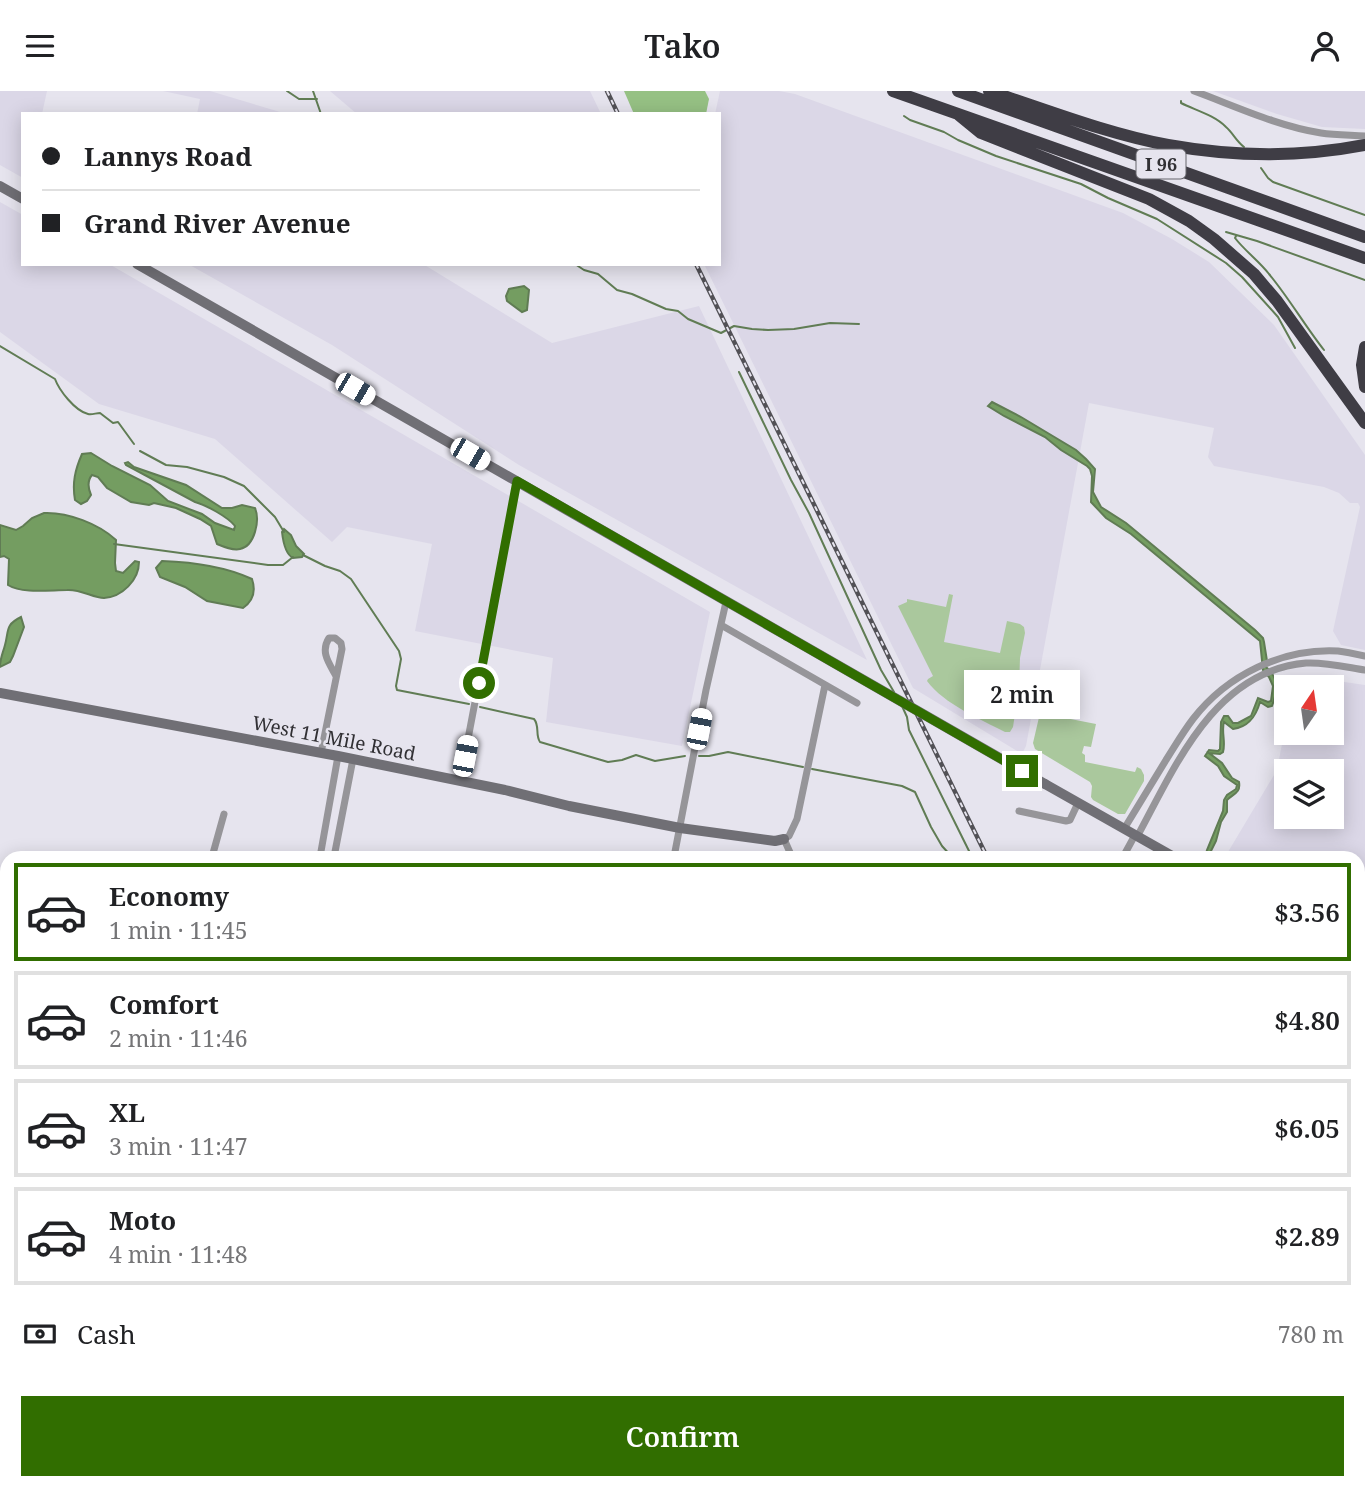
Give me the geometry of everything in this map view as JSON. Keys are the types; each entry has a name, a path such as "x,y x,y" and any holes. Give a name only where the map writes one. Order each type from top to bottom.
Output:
{"highway":[{"name":"I 96","path":"893,91 1365,258"},
{"name":"I 96","path":"958,91 1365,237"},
{"path":"989,91 1123,135 1211,152 1253,156 1304,154 1365,145"},
{"path":"959,115 981,133 1149,199 1189,221 1214,239 1239,260 1272,295 1365,423"},
{"path":"1365,347 1362,365 1365,387"}],"main road":[{"path":"0,186 21,198"},
{"path":"140,266 1163,851"},
{"name":"West 11 Mile Road","path":"0,693 338,756 680,828 775,841 784,839"}],"street":[{"path":"1194,91 1296,127 1320,133 1365,136"},
{"path":"460,781 517,481"},
{"path":"675,851 726,602"},
{"path":"721,625 858,703"},
{"path":"321,753 342,649 341,643 335,638 329,638 324,650 336,676"},
{"path":"1124,829 1192,720 1218,693 1241,676 1256,667 1288,656 1338,651 1365,656"},
{"path":"1127,851 1192,739 1222,703 1246,684 1261,675 1308,663 1365,670"},
{"path":"789,851 784,839 789,836 797,819 825,685"},
{"path":"321,851 338,756"},
{"path":"335,851 353,759"},
{"path":"1019,811 1066,821 1070,820 1079,803"},
{"path":"214,851 224,814"},
{"path":"326,818 341,822"}],"shaded area":[{"path":"0,91 47,91 42,112 21,112 21,177 0,165"},
{"path":"163,91 210,91 280,112 197,112 200,99"},
{"path":"330,91 590,91 600,112 355,112"},
{"path":"624,91 705,91 709,99 706,112 633,112"},
{"path":"720,91 779,91 795,94 1123,213 1209,262 1274,325 1365,455 1365,650 1341,645 1333,631 1360,507 1358,503 1350,503 1339,493 1324,487 1214,466 1208,457 1214,428 1089,403 1026,746 1022,754 913,688 705,266 721,266 721,112 715,112"},
{"path":"1213,91 1365,91 1365,129 1322,127"},
{"path":"0,202 21,214 21,266 112,266 710,612 682,746 546,722 553,658 415,631 432,544 347,527 332,542 215,439 99,404 0,332"},
{"path":"192,266 426,266 552,343 699,306 867,660 519,465 332,345"},
{"path":"524,286 529,290 527,310 522,312 507,301 506,296 509,289"},
{"path":"992,402 1076,450 1095,469 1093,492 1101,507 1126,523 1263,638 1266,667 1274,677 1274,700 1272,706 1268,707 1260,702 1254,716 1243,726 1233,729 1224,722 1223,752 1209,753 1239,782 1238,791 1227,800 1227,812 1211,851 1207,851 1223,811 1224,800 1237,785 1205,756 1209,750 1220,749 1221,722 1224,716 1228,716 1233,723 1238,723 1251,716 1258,698 1271,701 1273,686 1263,670 1260,641 1131,534 1106,518 1091,502 1092,476 1087,466 1045,437 988,406"},
{"path":"91,453 150,485 168,501 234,530 232,523 216,512 125,463 186,485 222,508 242,505 255,508 256,525 253,538 240,549 217,544 211,526 200,519 176,508 131,502 107,488 98,477 92,475 88,485 91,495 81,504 75,500 75,477 82,454"},
{"path":"44,513 73,517 109,534 116,540 116,571 123,573 135,561 139,562 133,581 123,591 104,598 72,590 28,591 8,585 9,559 0,557 0,525 16,530"},
{"path":"284,529 304,554 302,557 293,558 288,554 283,539"},
{"path":"162,561 208,565 252,579 253,595 243,608 207,601 185,587 160,577 156,568"},
{"path":"949,594 953,595 944,642 1000,653 1007,621 1024,627 1019,688 1010,732 1005,732 963,710 943,697 927,681 933,676 898,606 907,602 907,599 946,607"},
{"path":"21,617 24,627 13,656 10,662 0,667 8,628"},
{"path":"1344,682 1365,685 1365,851 1229,851 1274,775 1274,829 1344,829 1344,759 1279,759 1282,745 1344,745"},
{"path":"1040,713 1096,724 1091,747 1084,746 1082,753 1085,755 1085,762 1135,772 1137,767 1141,769 1144,781 1125,814 1118,814 1093,800 1090,782 1035,749 1033,743"}],"waterway":[{"path":"287,91 299,99 317,99"},
{"path":"313,91 320,112"},
{"path":"1181,101 1221,123 1244,147"},
{"path":"904,116 996,156 1081,184 1157,219 1226,263 1242,277 1278,317 1295,348"},
{"path":"1261,168 1273,182 1365,215"},
{"path":"1226,232 1365,280"},
{"path":"1236,236 1239,243 1276,283 1324,350"},
{"path":"578,266 598,274 617,290 678,311 688,319 721,333 734,326 768,330 830,323 859,324"},
{"path":"0,346 55,379 78,409 88,414 100,413 113,423 118,422 134,444"},
{"path":"739,372 809,513 881,670 894,692"},
{"path":"140,451 166,465 187,467 224,477 244,486 275,517 284,532"},
{"path":"114,544 268,565 283,565 293,557"},
{"path":"303,555 340,571 351,579 399,651 401,659 397,690 469,704"},
{"path":"902,706 909,730 969,851"},
{"path":"480,707 534,719 540,742 608,762 636,755 655,761 685,756"},
{"path":"699,756 728,752 803,767"},
{"path":"812,769 902,786 915,792 931,827 947,851"}],"railway":[{"path":"607,91 617,112"},
{"path":"697,266 984,851"}],"route":[{"path":"479,683 517,481 1022,771"}]}
